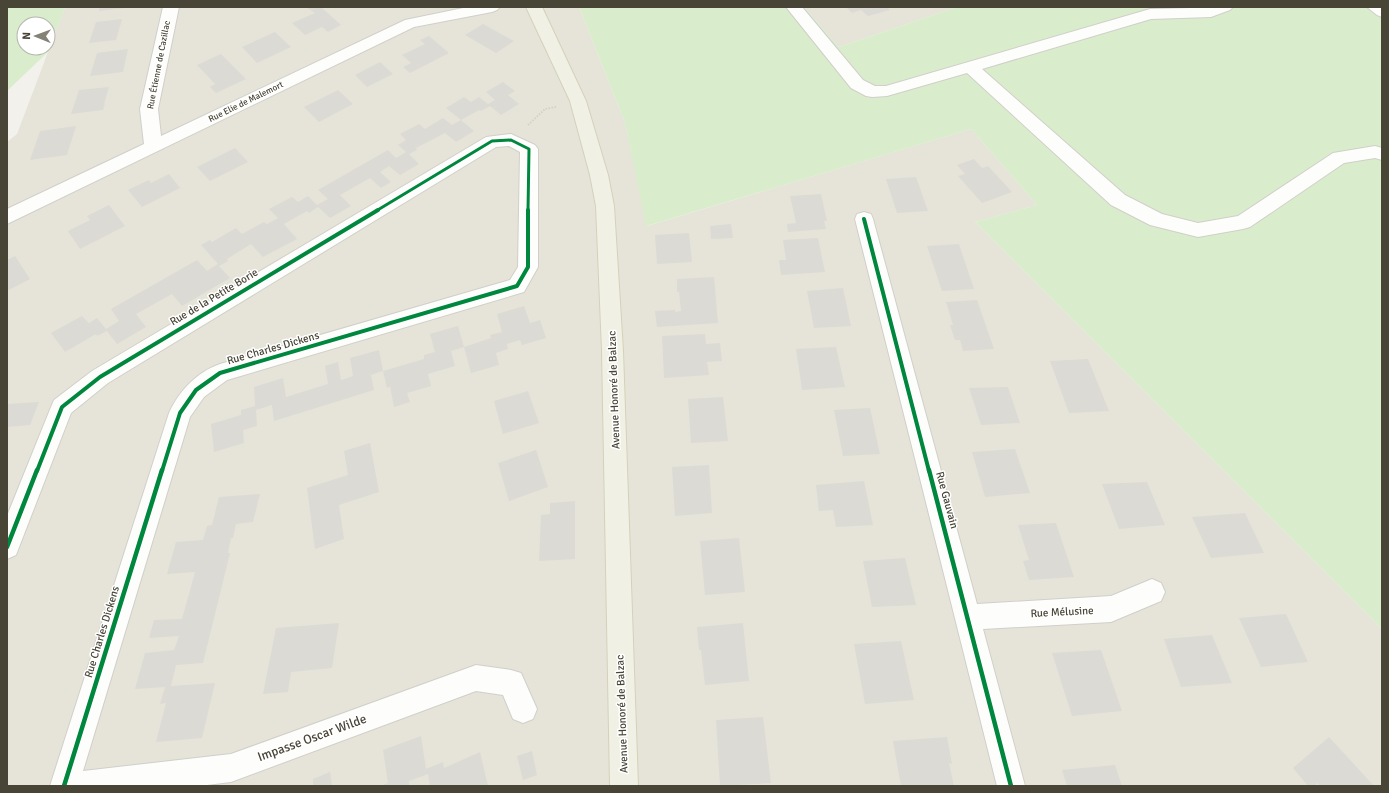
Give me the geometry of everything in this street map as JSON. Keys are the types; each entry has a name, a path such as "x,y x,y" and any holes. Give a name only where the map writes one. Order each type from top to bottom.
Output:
{"main road":[{"path":"518,7 532,7"},
{"name":"Avenue Honoré de Balzac","path":"532,7 578,102 599,175 605,206 616,428 620,692 624,786"}],"street":[{"name":"Rue Étienne de Cazillac","path":"153,146 149,109 171,7"},
{"path":"405,7 410,23"},
{"name":"Rue Elie de Malemort","path":"7,217 410,23 492,7"},
{"path":"794,7 857,84 872,92 887,91 1150,14 1211,12 1226,7"},
{"path":"1375,7 1382,12"},
{"path":"970,67 1118,200 1157,220 1198,230 1243,222 1339,157 1375,152 1382,154"},
{"name":"Rue de la Petite Borie","path":"7,547 62,406 100,377 485,145 492,141 511,140"},
{"name":"Rue Charles Dickens","path":"64,786 180,413 196,390 220,373 517,286 528,267 529,149 511,140"},
{"name":"Rue Gauvain","path":"864,219 1011,786"},
{"name":"Rue Mélusine","path":"968,617 1111,609 1152,592"},
{"name":"Impasse Oscar Wilde","path":"78,786 231,768 476,678 511,683 523,710"}],"path":[{"path":"511,140 545,109 578,102"}],"shaded area":[{"path":"65,7 579,7 625,123 647,226 971,129 1037,205 975,222 1382,629 1382,786 7,786 7,142 17,134 46,56 56,56 56,31"},
{"path":"804,7 957,7 839,47"}],"green space":[{"path":"7,7 65,7 56,31 56,16 16,16 16,56 44,56 7,91"},
{"path":"579,7 804,7 839,47 957,7 1382,7 1382,629 975,222 1037,205 971,129 646,226 625,123"}],"building":[{"path":"100,7 125,7 125,8 99,11"},
{"path":"306,7 321,7 341,25 328,32 322,27 305,35 292,23 315,13"},
{"path":"846,7 887,7 890,10 868,16 861,10 852,13"},
{"path":"122,19 116,40 89,43 96,22"},
{"path":"483,24 514,41 496,53 465,35"},
{"path":"275,32 291,47 257,63 242,47"},
{"path":"429,36 449,53 410,73 403,67 411,63 402,55 425,44 420,40"},
{"path":"128,49 123,72 90,76 97,53"},
{"path":"221,54 246,79 216,93 210,87 215,84 197,65"},
{"path":"380,62 393,74 367,87 355,75"},
{"path":"503,82 515,91 508,95 519,104 501,115 490,106 461,120 446,108 464,97 471,102 479,97 488,104 495,100 486,92"},
{"path":"109,87 103,110 71,114 79,90"},
{"path":"338,90 353,104 319,122 304,107"},
{"path":"443,118 452,125 461,120 474,131 456,142 445,133 416,148 417,150 409,154 419,164 400,175 389,166 380,172 391,182 381,188 370,178 340,195 351,206 330,218 318,207 309,213 307,211 284,224 297,239 263,257 251,244 227,259 228,261 219,266 230,278 182,306 172,294 136,314 146,327 117,344 107,331 97,336 96,334 65,352 51,333 82,316 89,323 97,318 106,329 119,321 111,309 197,260 207,271 218,264 201,245 210,240 212,242 236,228 242,234 264,222 267,224 278,218 269,209 292,197 298,202 308,196 317,205 328,199 318,190 388,150 396,158 406,152 398,145 406,140 400,134 419,124 425,129"},
{"path":"76,126 67,155 30,160 40,131"},
{"path":"235,148 248,162 210,181 197,167"},
{"path":"974,159 982,168 988,166 1012,192 982,203 958,176 965,174 957,165"},
{"path":"169,174 180,188 142,207 128,190 149,180 151,183"},
{"path":"916,177 928,211 897,213 886,179"},
{"path":"821,194 827,221 824,221 826,229 788,232 787,224 796,223 790,196"},
{"path":"109,205 125,226 80,249 68,231 90,220 87,216"},
{"path":"731,224 733,238 711,239 710,226"},
{"path":"689,233 692,262 657,264 655,235"},
{"path":"818,238 825,272 781,275 779,260 786,260 783,240"},
{"path":"959,244 974,289 942,291 927,246"},
{"path":"15,256 30,279 7,291 7,260"},
{"path":"714,277 718,323 657,327 655,311 681,311 679,292 677,292 677,279"},
{"path":"843,288 851,326 814,328 807,291"},
{"path":"977,300 994,349 963,351 960,340 955,340 950,325 953,325 946,302"},
{"path":"524,306 530,323 540,320 546,338 522,345 520,340 507,344 508,349 496,353 499,365 471,373 464,347 491,338 490,335 502,332 497,314"},
{"path":"458,326 464,347 451,351 455,366 428,374 431,386 407,393 410,402 394,407 390,387 387,388 383,371 424,359 424,355 435,352 430,334"},
{"path":"705,334 706,344 720,343 722,361 707,362 709,375 664,378 662,336"},
{"path":"836,347 845,387 802,390 796,349"},
{"path":"379,350 383,371 371,375 374,390 274,421 272,405 256,410 257,426 243,430 244,443 214,452 211,424 241,415 241,410 255,406 254,387 283,378 286,397 328,384 325,366 338,362 341,380 353,376 350,358"},
{"path":"1088,359 1109,411 1069,413 1050,361"},
{"path":"1008,387 1020,423 981,425 969,388"},
{"path":"528,391 539,423 503,434 494,401"},
{"path":"723,397 728,441 691,443 688,399"},
{"path":"39,402 30,425 7,427 7,404"},
{"path":"870,408 880,454 843,456 834,410"},
{"path":"370,443 379,492 339,505 344,539 315,549 307,488 348,475 344,451"},
{"path":"1015,449 1030,493 985,497 972,452"},
{"path":"536,450 548,487 509,501 498,463"},
{"path":"709,465 712,513 675,516 672,467"},
{"path":"864,481 873,525 836,527 833,510 819,511 816,485"},
{"path":"1147,482 1165,525 1119,529 1102,484"},
{"path":"260,494 253,522 236,524 233,538 231,538 228,553 230,553 203,663 176,665 171,686 215,683 202,738 156,742 166,703 160,704 165,687 135,689 145,653 174,650 179,636 149,638 154,620 182,619 195,572 167,574 176,542 203,540 207,526 212,525 219,497"},
{"path":"575,501 575,559 539,561 541,515 550,514 550,503"},
{"path":"1245,513 1264,553 1211,558 1192,517"},
{"path":"1056,523 1074,577 1029,580 1023,561 1029,560 1018,525"},
{"path":"739,538 745,592 705,595 700,541"},
{"path":"905,558 916,605 872,607 863,561"},
{"path":"1286,614 1308,662 1261,667 1239,618"},
{"path":"339,623 332,668 291,672 288,692 263,694 276,628"},
{"path":"743,623 749,681 705,685 697,627"},
{"path":"1212,635 1232,683 1181,687 1164,639"},
{"path":"901,641 914,700 865,704 854,644"},
{"path":"1101,650 1122,711 1072,716 1052,653"},
{"path":"763,717 771,783 720,786 716,720"},
{"path":"421,736 426,769 443,762 444,768 480,752 488,786 430,786 428,774 409,781 409,786 380,786 388,783 383,750"},
{"path":"947,737 952,764 949,763 954,786 901,786 893,741"},
{"path":"1329,737 1374,786 1320,786 1317,783 1315,786 1308,786 1293,768"},
{"path":"532,751 537,775 523,780 517,756"},
{"path":"1115,765 1122,786 1067,786 1062,770"},
{"path":"330,772 332,786 313,786 313,779"}],"cycle path":[{"path":"7,547 62,407 100,377 492,141 511,140 529,149 528,267 517,286 220,373 196,390 180,413 64,786"},
{"path":"864,219 1011,786"}]}
